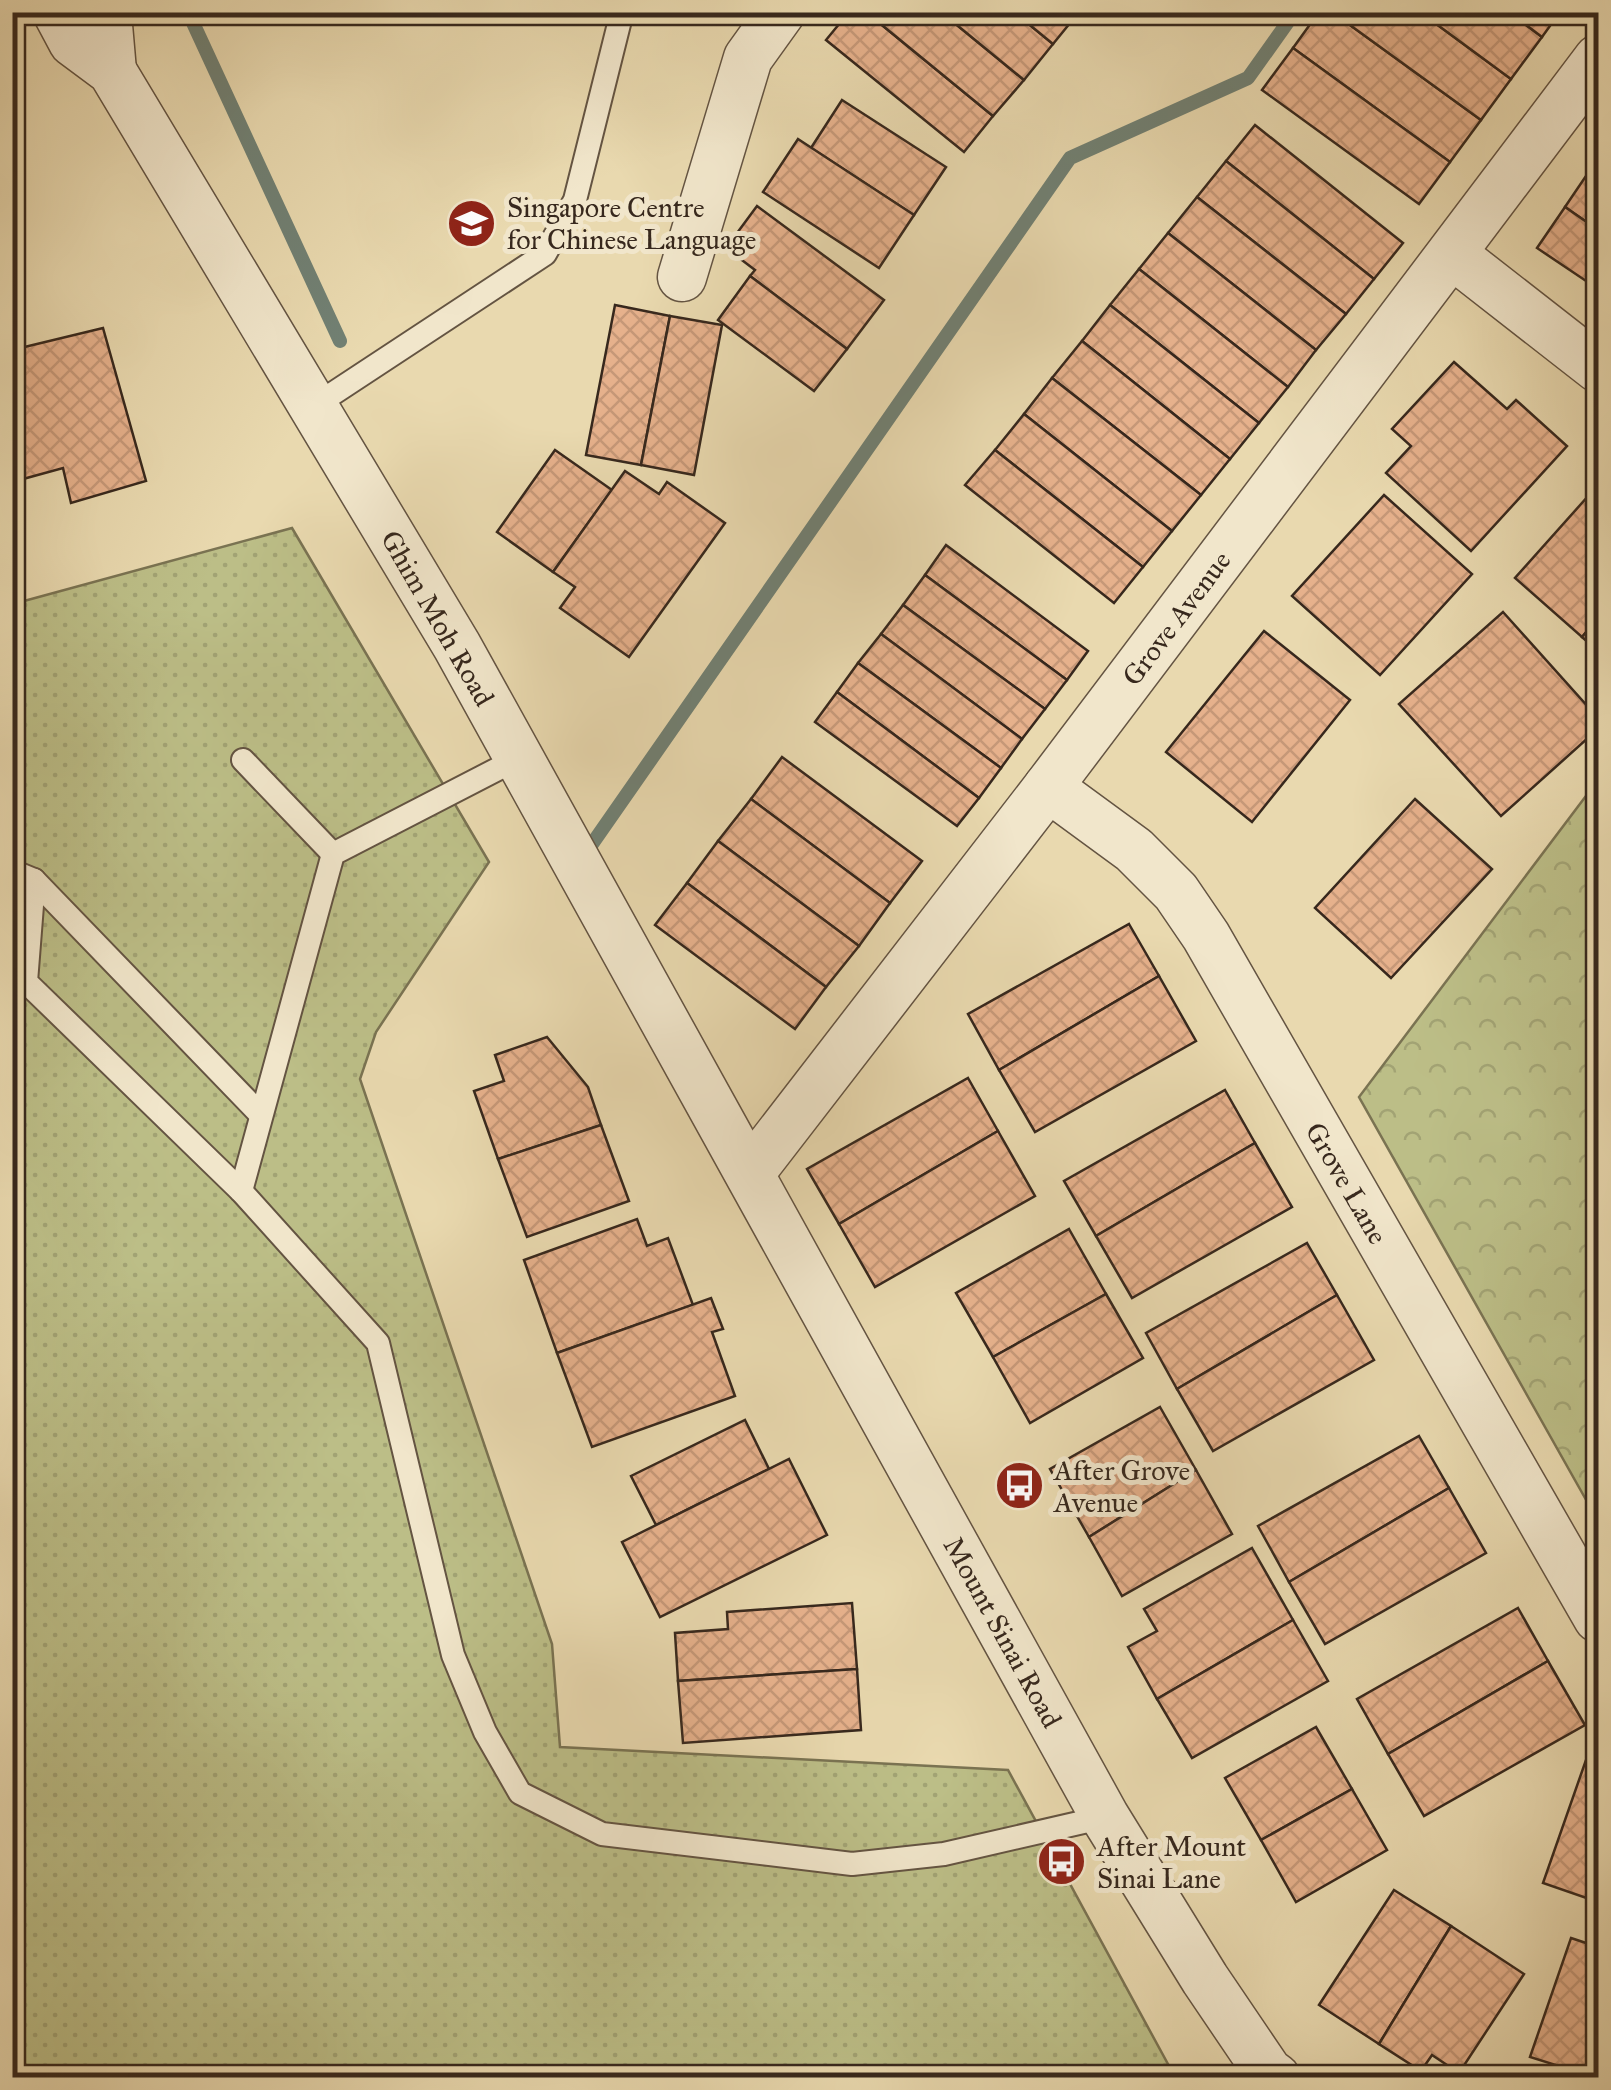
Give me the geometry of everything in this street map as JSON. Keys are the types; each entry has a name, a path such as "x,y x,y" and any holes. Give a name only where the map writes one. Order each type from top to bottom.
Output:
{"street":[{"name":"Ghim Moh Road","path":"57,12 73,42 112,71 314,406 519,758 750,1173"},
{"name":"Ghim Moh Road","path":"102,12 108,25 112,71"},
{"path":"682,277 748,58 780,12"},
{"name":"Grove Avenue","path":"750,1173 1048,787 1598,59"},
{"path":"1452,254 1598,368"},
{"name":"Grove Lane","path":"1048,787 1134,850 1176,892 1206,936 1598,1618"},
{"name":"Mount Sinai Road","path":"750,1173 1105,1817 1205,1979 1268,2072 1276,2078"}],"lane":[{"path":"314,406 545,254 575,200 622,12"},
{"path":"241,1192 333,854 519,758"},
{"path":"244,760 333,854"},
{"path":"23,875 262,1115"},
{"path":"23,875 26,982 241,1192 378,1343 452,1654 485,1732 520,1793 602,1834 852,1864 944,1854 1105,1817"}],"green space":[{"path":"292,528 489,862 376,1032 360,1079 552,1644 560,1747 1008,1770 1175,2077 13,2078 13,604"},
{"path":"1598,780 1598,1521 1359,1097"}],"building":[{"path":"849,12 866,12 993,116 964,152 826,40"},
{"path":"866,12 941,12 1024,80 993,116"},
{"path":"941,12 1014,12 1053,44 1024,80"},
{"path":"1014,12 1079,12 1053,44"},
{"path":"1319,12 1332,12 1481,120 1450,162 1293,48"},
{"path":"1332,12 1420,12 1511,79 1481,120"},
{"path":"1420,12 1509,12 1542,37 1511,79"},
{"path":"1509,12 1560,12 1542,37"},
{"path":"1293,48 1450,162 1419,204 1262,90"},
{"path":"842,100 946,167 914,215 811,148"},
{"path":"1255,125 1403,243 1374,279 1226,161"},
{"path":"798,139 914,215 879,268 763,192"},
{"path":"1226,161 1374,279 1346,314 1197,197"},
{"path":"1592,167 1598,172 1598,230 1565,207"},
{"path":"1197,197 1346,314 1316,350 1168,233"},
{"path":"757,206 884,300 847,349 750,276 755,270 726,248"},
{"path":"1565,207 1598,230 1598,289 1537,248"},
{"path":"1168,233 1316,350 1288,387 1139,269"},
{"path":"1139,269 1288,387 1259,423 1110,305"},
{"path":"750,276 847,349 814,391 718,320"},
{"path":"615,305 670,316 641,465 586,455"},
{"path":"1110,305 1259,423 1230,459 1082,341"},
{"path":"670,316 722,325 694,475 641,465"},
{"path":"103,328 146,481 71,503 63,468 12,482 12,350"},
{"path":"1082,341 1230,459 1201,495 1052,378"},
{"path":"1454,362 1507,409 1516,400 1567,446 1471,551 1386,473 1411,446 1392,429"},
{"path":"1052,378 1201,495 1172,531 1024,414"},
{"path":"1024,414 1172,531 1143,567 995,450"},
{"path":"555,450 612,490 553,572 497,532"},
{"path":"995,450 1143,567 1114,603 965,485"},
{"path":"625,471 659,494 667,482 725,523 629,657 560,608 575,587 553,572"},
{"path":"1598,485 1598,618 1582,637 1515,578"},
{"path":"1384,495 1472,574 1380,675 1292,596"},
{"path":"946,545 1088,651 1067,680 925,575"},
{"path":"925,575 1067,680 1045,709 903,605"},
{"path":"903,605 1045,709 1022,739 881,634"},
{"path":"1503,612 1598,718 1598,729 1501,816 1399,704"},
{"path":"1598,618 1598,651 1582,637"},
{"path":"1264,631 1350,700 1252,822 1166,752"},
{"path":"881,634 1022,739 1001,768 858,663"},
{"path":"858,663 1001,768 979,798 837,692"},
{"path":"837,692 979,798 957,826 815,722"},
{"path":"782,757 922,861 890,903 751,799"},
{"path":"751,799 890,903 859,946 718,841"},
{"path":"1415,799 1492,869 1391,978 1315,908"},
{"path":"718,841 859,946 826,987 687,883"},
{"path":"687,883 826,987 795,1029 655,925"},
{"path":"1129,924 1159,976 999,1070 968,1014"},
{"path":"1159,976 1196,1041 1035,1132 999,1070"},
{"path":"547,1037 588,1087 601,1125 498,1159 474,1091 504,1081 495,1055"},
{"path":"968,1078 998,1131 839,1224 807,1169"},
{"path":"1225,1090 1255,1143 1096,1236 1064,1181"},
{"path":"601,1125 629,1201 527,1237 498,1159"},
{"path":"998,1131 1035,1196 875,1287 839,1224"},
{"path":"1255,1143 1292,1207 1132,1298 1096,1236"},
{"path":"637,1219 647,1246 668,1238 693,1305 557,1353 524,1260"},
{"path":"1069,1229 1106,1294 993,1357 956,1293"},
{"path":"1307,1243 1337,1295 1177,1389 1146,1333"},
{"path":"1106,1294 1143,1358 1030,1423 993,1357"},
{"path":"1337,1295 1374,1360 1213,1451 1177,1389"},
{"path":"711,1298 723,1329 712,1332 735,1396 592,1447 557,1353"},
{"path":"1160,1407 1196,1470 1089,1537 1050,1469"},
{"path":"745,1420 769,1469 656,1525 631,1476"},
{"path":"1419,1436 1449,1488 1289,1582 1258,1526"},
{"path":"789,1459 827,1535 660,1617 622,1542"},
{"path":"1196,1470 1232,1534 1122,1596 1089,1537"},
{"path":"1449,1488 1486,1553 1325,1644 1289,1582"},
{"path":"1252,1548 1293,1620 1157,1699 1128,1647 1157,1631 1144,1609"},
{"path":"852,1603 857,1669 678,1681 675,1633 728,1629 727,1612"},
{"path":"1518,1608 1548,1661 1388,1754 1357,1699"},
{"path":"1293,1620 1328,1681 1192,1758 1157,1699"},
{"path":"1548,1661 1585,1725 1424,1816 1388,1754"},
{"path":"857,1669 861,1730 683,1743 678,1681"},
{"path":"1316,1727 1352,1789 1261,1840 1225,1778"},
{"path":"1593,1740 1598,1742 1598,1902 1543,1883"},
{"path":"1352,1789 1387,1850 1296,1902 1261,1840"},
{"path":"1394,1890 1451,1926 1379,2044 1319,2005"},
{"path":"1451,1926 1524,1974 1459,2073 1432,2055 1421,2071 1379,2044"},
{"path":"1571,1938 1598,1947 1597,2078 1555,2078 1559,2066 1530,2057"}],"waterway":[{"path":"188,12 340,341"},
{"path":"583,857 1070,158 1248,78 1295,12"}],"place":[{"name":"Singapore Centre for Chinese Language","path":"472,223"},
{"name":"After Grove Avenue","path":"1019,1486"},
{"name":"After Mount Sinai Lane","path":"1062,1862"}]}
